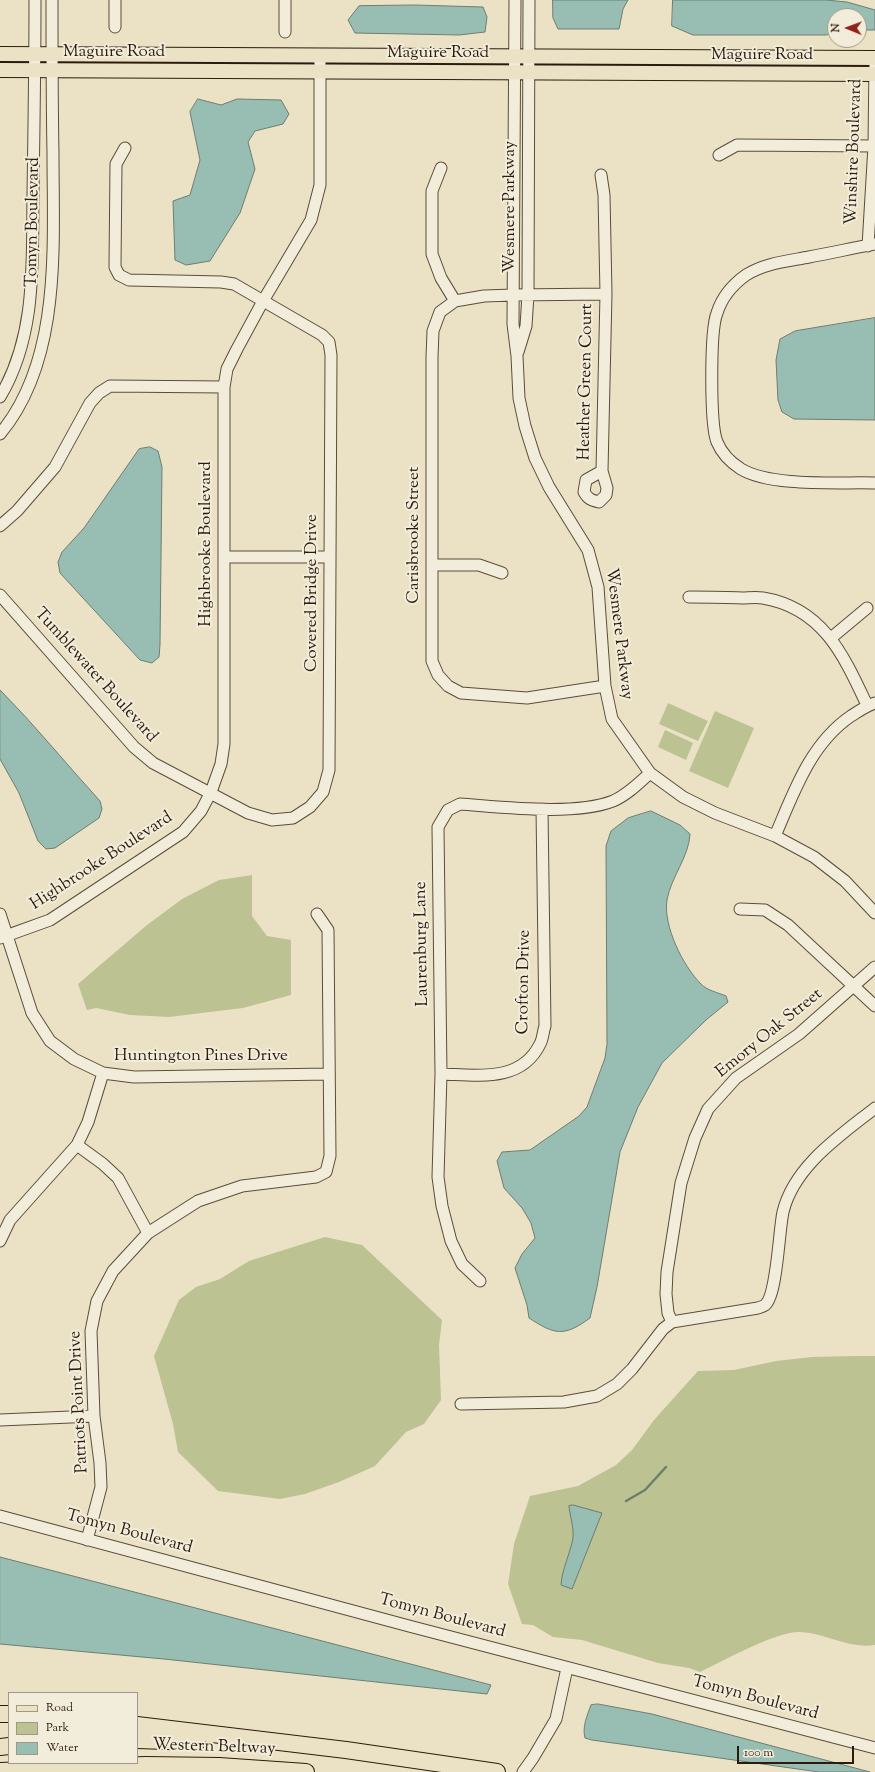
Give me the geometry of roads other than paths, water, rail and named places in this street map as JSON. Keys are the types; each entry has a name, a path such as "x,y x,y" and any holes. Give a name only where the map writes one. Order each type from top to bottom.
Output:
{"highway":[{"path":"138,1725 346,1750 497,1772"},
{"path":"138,1740 244,1743 346,1750"},
{"name":"Western Beltway","path":"0,1771 145,1765 219,1766 306,1772"}],"main road":[{"name":"Maguire Road","path":"0,54 875,59"},
{"name":"Maguire Road","path":"0,70 875,74"}],"street":[{"name":"Tomyn Boulevard","path":"0,397 9,382 25,334 32,290 35,0"},
{"name":"Tomyn Boulevard","path":"0,434 13,418 34,377 49,310 53,246 52,0"},
{"path":"115,0 115,27"},
{"path":"285,0 285,32"},
{"name":"Wesmere Parkway","path":"515,0 513,324 517,356 519,398 525,426 535,458 549,487 588,550 598,587 605,686 612,718 624,738 650,773 683,797 715,813 775,836 814,857 845,881 875,913"},
{"name":"Wesmere Parkway","path":"517,356 526,326 528,295 529,0"},
{"name":"Highbrooke Boulevard","path":"3,937 50,920 183,832 201,811 211,792 221,764 224,744 224,387 228,369 234,355 263,300 311,220 320,185 320,55"},
{"name":"Winshire Boulevard","path":"872,245 875,59"},
{"path":"719,155 737,145 874,146"},
{"path":"125,148 116,164 115,266 119,275 129,280 222,282 234,284 263,300"},
{"path":"441,168 432,191 432,254 441,278 455,301"},
{"name":"Heather Green Court","path":"600,175 604,195 606,294 602,472"},
{"path":"872,245 766,265 746,275 731,288 723,299 716,314 713,332 712,417 717,441 727,459 760,478 781,481 875,482"},
{"name":"Carisbrooke Street","path":"605,686 527,698 461,693 448,686 438,675 432,661 432,565 433,331 440,312 455,301 484,296 606,294"},
{"name":"Covered Bridge Drive","path":"211,792 248,813 272,820 293,818 310,807 324,792 329,770 332,355 329,342 322,335 263,300"},
{"path":"0,526 17,511 55,467 90,403 99,393 110,386 224,387"},
{"path":"224,557 330,557"},
{"path":"432,565 478,565 502,573"},
{"name":"Tumblewater Boulevard","path":"1,596 134,747 153,763 211,792"},
{"path":"689,597 763,598 792,607 813,620 831,638 871,704 839,724 822,742 806,767 775,836"},
{"path":"831,638 867,608"},
{"name":"Laurenburg Lane","path":"480,1281 462,1264 451,1241 442,1206 438,1177 441,1074 438,827 448,810 460,804 542,809 595,807 614,800 630,791 650,773"},
{"name":"Crofton Drive","path":"441,1074 495,1075 512,1072 528,1061 540,1044 545,1026 542,809"},
{"path":"740,909 765,910 788,925 875,1006"},
{"name":"Huntington Pines Drive","path":"0,914 3,937 32,1012 50,1041 74,1059 103,1073 134,1077 330,1074"},
{"name":"Patriots Point Drive","path":"87,1540 101,1487 100,1463 94,1416 91,1331 97,1301 113,1271 148,1233 198,1201 242,1186 316,1177 326,1172 330,1156 328,930 317,914"},
{"name":"Emory Oak Street","path":"672,1322 668,1313 666,1294 667,1272 681,1183 695,1138 708,1109 736,1078 799,1034 875,967"},
{"path":"0,1241 10,1220 77,1146 88,1122 103,1073"},
{"path":"461,1404 564,1402 597,1396 617,1384 632,1369 663,1329 672,1322 758,1308 766,1304 772,1292 784,1211 792,1191 807,1167 828,1145 875,1108"},
{"path":"77,1146 103,1164 118,1178 148,1233"},
{"path":"0,1420 94,1416"},
{"name":"Tomyn Boulevard","path":"0,1516 568,1668 875,1748"},
{"path":"523,1772 556,1719 568,1668"}],"water":[{"path":"553,0 628,0 623,9 619,29 558,29 553,18"},
{"path":"673,0 826,0 847,2 875,10 875,30 867,30 867,8 827,8 826,35 693,35 672,26"},
{"path":"415,5 483,7 487,17 485,32 459,35 355,33 348,20 359,6"},
{"path":"198,99 221,105 237,99 281,100 289,114 283,124 255,131 248,142 255,169 240,213 210,261 186,265 175,260 173,201 190,195 200,160 190,112"},
{"path":"875,318 875,420 794,419 782,412 778,400 776,360 780,339 795,331"},
{"path":"150,447 158,451 162,467 160,645 159,657 152,663 140,660 60,573 58,562 62,552 84,528 139,449"},
{"path":"0,690 26,717 100,801 102,809 99,818 55,848 46,849 38,841 19,793 0,759"},
{"path":"651,811 680,825 690,834 687,851 672,883 667,900 668,922 681,956 694,976 706,988 726,996 728,1002 706,1020 662,1063 638,1107 620,1152 597,1287 590,1318 573,1328 560,1332 546,1328 529,1318 527,1305 515,1268 522,1254 535,1238 531,1223 522,1208 504,1188 497,1161 502,1152 530,1150 579,1116 587,1107 605,1058 607,1044 606,846 611,831 628,818"},
{"path":"573,1505 602,1513 572,1589 561,1585 573,1538 569,1506"},
{"path":"0,1557 491,1685 487,1694 164,1659 0,1644"},
{"path":"598,1704 652,1714 870,1772 819,1772 585,1738 585,1726 591,1705"}],"waterway":[{"path":"626,1501 645,1490 666,1467"}]}
